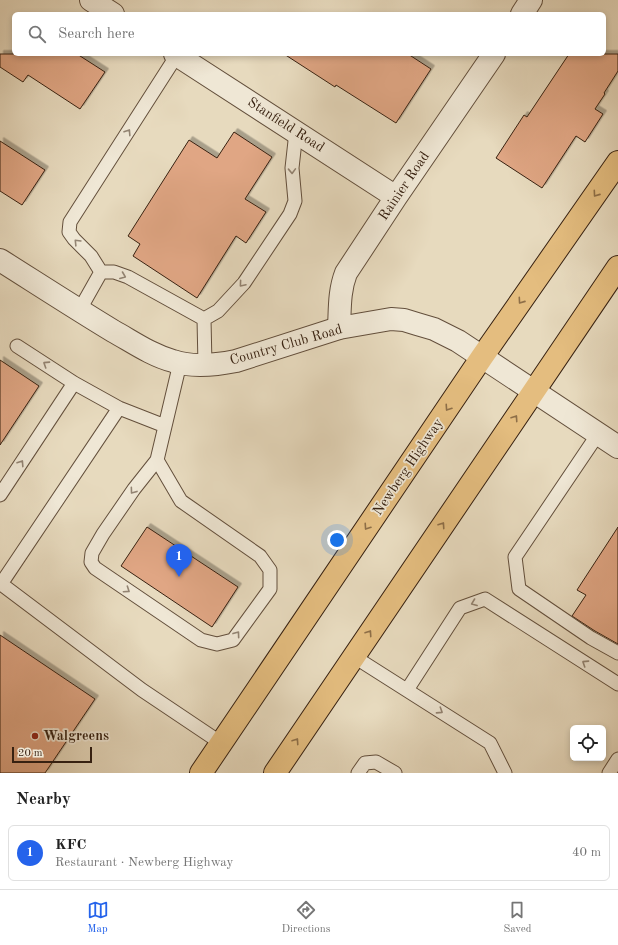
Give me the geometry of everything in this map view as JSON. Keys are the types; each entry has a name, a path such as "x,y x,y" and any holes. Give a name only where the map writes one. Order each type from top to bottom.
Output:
{"main road":[{"name":"Newberg Highway","path":"201,773 482,358 618,162"},
{"path":"275,773 618,267"}],"street":[{"path":"91,0 110,12"},
{"path":"523,12 531,0"},
{"name":"Stanfield Road","path":"178,56 396,197"},
{"name":"Rainier Road","path":"339,328 342,282 346,273 493,56"},
{"name":"Country Club Road","path":"0,260 79,311 152,353 180,363 205,365 236,361 339,328 386,319 404,320 434,329 458,342 618,447"}],"lane":[{"path":"101,272 91,256 69,232 70,222 175,56"},
{"path":"204,319 218,311 244,283 290,214 295,201 292,168 296,132"},
{"path":"101,272 114,272 128,277 204,319"},
{"path":"79,311 101,272"},
{"path":"204,319 205,365"},
{"path":"17,346 74,383 120,408 165,426"},
{"path":"157,460 181,501 260,556 270,570 270,589 233,640 217,644 201,640 95,568 91,562 92,553 134,489 157,460 180,363"},
{"path":"0,495 74,383"},
{"path":"120,408 1,584 142,690 221,742"},
{"path":"598,434 515,557 520,589 591,638 618,653"},
{"path":"407,690 460,608 485,599 618,684"},
{"path":"353,656 490,743 505,773"},
{"path":"609,773 618,760"},
{"path":"358,773 365,763 376,762 395,773"}],"building":[{"path":"0,54 12,54 12,56 80,56 105,72 80,109 28,75 23,82 0,67"},
{"path":"606,54 618,54 618,71 595,109 603,114 585,142 576,136 542,188 496,158 524,115 527,117 568,56 606,56"},
{"path":"287,56 411,56 431,69 396,123 336,85 335,87"},
{"path":"234,132 272,157 245,199 266,212 246,243 236,236 197,298 133,256 140,244 128,236 189,140 217,158"},
{"path":"0,141 45,170 22,205 0,191"},
{"path":"0,360 39,386 0,445"},
{"path":"147,527 238,587 212,627 121,566"},
{"path":"618,527 618,644 572,616 586,595 577,590"},
{"name":"Walgreens","path":"0,635 95,699 45,773 0,773"}],"place":[{"name":"KFC","path":"179,577"},
{"name":"Walgreens","path":"35,736"}]}
